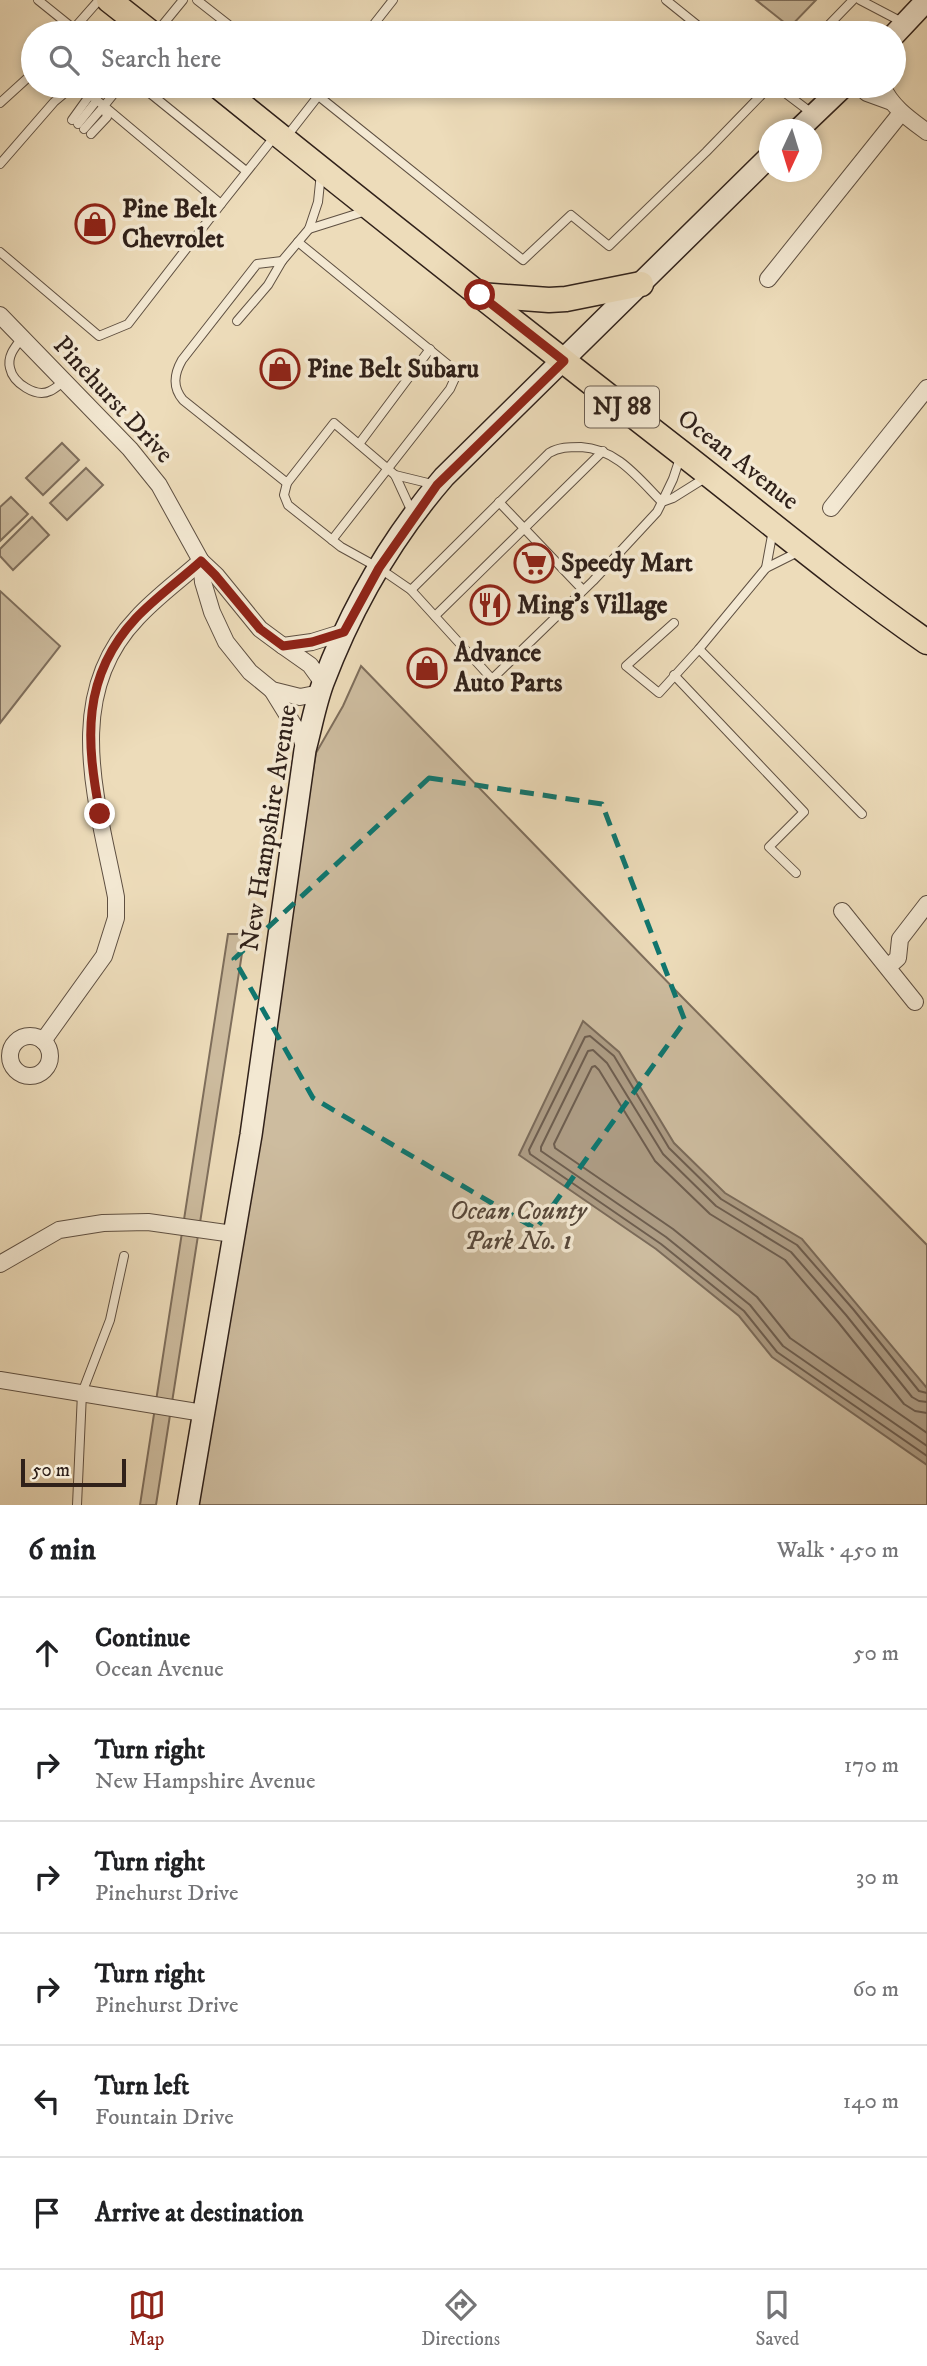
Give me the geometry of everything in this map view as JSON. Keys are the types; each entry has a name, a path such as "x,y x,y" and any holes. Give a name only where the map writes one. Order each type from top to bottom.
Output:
{"main road":[{"path":"109,0 136,21"},
{"path":"906,22 927,1"},
{"name":"Ocean Avenue","path":"233,98 773,527 927,642"},
{"path":"809,119 831,98"},
{"name":"New Hampshire Avenue","path":"188,1505 253,1122 305,751 321,688 344,632 379,568 437,485 759,167"},
{"path":"480,295 566,299 641,284"}],"street":[{"path":"890,98 901,113 927,132"},
{"path":"768,279 901,113"},
{"name":"Pinehurst Drive","path":"0,315 130,449 159,485 201,561 260,629 310,665 321,688"},
{"path":"831,508 927,388"},
{"path":"43,1041 104,956 116,918 116,897 91,757 94,697 99,677 117,642 136,618 201,561"},
{"name":"Pinehurst Drive","path":"201,561 208,600 226,642 250,672 272,690 301,737 305,751"},
{"path":"208,600 227,589"},
{"path":"283,646 312,642 344,632"},
{"path":"272,690 300,697 321,688"},
{"path":"888,968 898,958 900,939 927,904"},
{"path":"842,911 915,1002"},
{"path":"0,1264 58,1230 103,1223 148,1222 233,1234"},
{"path":"0,1380 203,1412"}],"lane":[{"path":"38,0 61,21"},
{"path":"81,21 99,0"},
{"path":"166,21 183,0"},
{"path":"197,0 224,21"},
{"path":"376,21 393,0"},
{"path":"666,0 692,21"},
{"path":"833,21 853,0"},
{"path":"860,0 888,21"},
{"path":"0,103 21,84"},
{"path":"0,164 59,98"},
{"path":"94,98 221,204"},
{"path":"100,103 107,117 81,127 100,103 106,98"},
{"path":"156,98 246,171"},
{"path":"0,252 99,336 128,324 246,171 316,98"},
{"path":"320,98 523,260 571,215 609,246 758,98"},
{"path":"792,98 814,114"},
{"path":"237,321 268,285 282,261 309,229 317,202 321,170"},
{"path":"309,229 373,209"},
{"path":"298,242 452,367 455,374 454,382 392,472 332,540"},
{"path":"282,261 257,264 182,360 175,374 175,383 183,400 287,483"},
{"path":"22,338 12,350 10,369 13,377 25,388 37,393 48,392 64,381"},
{"path":"359,444 430,349"},
{"path":"414,516 392,472 334,423 287,483 284,495 285,501 332,540 411,590 492,679 583,590 657,512 674,479 681,453"},
{"path":"411,590 548,453 556,449 577,447 603,451 625,465 662,502"},
{"path":"435,616 603,451"},
{"path":"392,472 437,485"},
{"path":"662,502 709,476"},
{"path":"499,502 583,590"},
{"path":"766,568 773,527"},
{"path":"674,623 626,666 659,693 766,568 803,549"},
{"path":"699,649 862,814"},
{"path":"674,675 804,812 769,846 796,873"},
{"path":"77,1505 82,1393 110,1320 124,1256"}],"highlighted area":[{"path":"429,778 602,804 685,1021 536,1229 313,1098 234,959"}],"green space":[{"path":"756,0 816,0 796,21 782,21"},
{"path":"62,443 79,460 43,495 26,478"},
{"path":"86,468 103,485 67,520 50,503"},
{"path":"11,497 28,514 0,541 0,507"},
{"path":"32,517 49,535 13,570 0,556 0,549"},
{"path":"0,591 60,646 0,723"},
{"name":"Ocean County Park No. 1","path":"361,666 927,1245 927,1505 188,1505 316,753 343,706"},
{"path":"228,934 245,934 156,1505 140,1505"}],"water":[{"path":"583,1021 619,1052 674,1143 725,1193 802,1239 927,1388 927,1465 772,1357 739,1316 656,1249 519,1155"}],"place":[{"name":"Pine Belt Chevrolet","path":"95,224"},
{"name":"Pine Belt Subaru","path":"280,369"},
{"name":"Speedy Mart","path":"534,563"},
{"name":"Ming's Village","path":"490,605"},
{"name":"Advance Auto Parts","path":"427,668"}],"route":[{"path":"100,814 91,767 90,737 94,697 99,677 117,642 136,618 201,561 260,629 283,646 312,642 344,632 379,568 437,485 564,361 480,295"}]}
